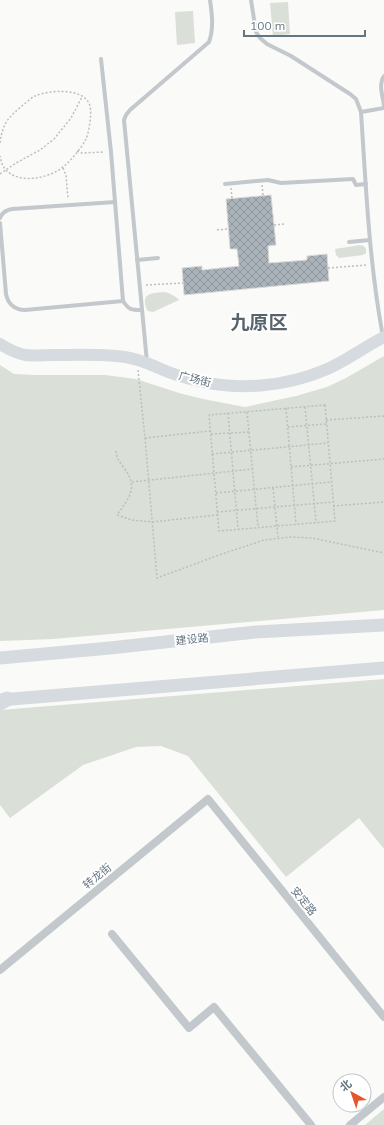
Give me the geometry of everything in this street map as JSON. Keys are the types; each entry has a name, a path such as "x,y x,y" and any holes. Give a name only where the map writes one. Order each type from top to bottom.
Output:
{"main road":[{"name":"建设路","path":"0,658 256,632 384,624"},
{"path":"2,701 384,668"}],"street":[{"name":"广场街","path":"0,344 14,352 24,355 118,356 134,359 143,366 212,384 231,386 261,386 287,382 325,370 384,337"},
{"name":"转龙街","path":"0,970 208,800"},
{"name":"安定路","path":"208,800 384,1017"},
{"path":"112,934 189,1028 214,1007 311,1125"},
{"path":"350,1125 384,1097"}],"lane":[{"path":"143,366 142,310 124,123 125,117 130,110 209,42 212,32 210,0"},
{"path":"251,0 256,32 260,38 267,44 291,56 356,99 361,112 370,240 377,305 384,337"},
{"path":"101,59 112,152 123,301 129,309 142,310"},
{"path":"361,112 384,107 381,86 384,76"},
{"path":"225,184 268,180 281,183 353,178 356,185 366,184"},
{"path":"0,218 6,210 12,209 115,202"},
{"path":"0,223 6,294 8,302 16,309 25,310 123,301"},
{"path":"349,242 370,240"},
{"path":"137,260 158,258"}],"path":[{"path":"0,142 3,128 7,120 12,114 34,97 51,92 65,91 77,94 89,103 91,114 86,138 77,152 63,167 54,173 32,178 18,177 6,170 0,156"},
{"path":"0,174 16,163 40,150 54,139 67,123 82,97"},
{"path":"77,152 112,152"},
{"path":"63,167 66,175 69,205"},
{"path":"262,184 263,195"},
{"path":"231,188 232,198"},
{"path":"274,225 284,224"},
{"path":"217,230 228,229"},
{"path":"328,268 373,264"},
{"path":"140,286 183,283"},
{"path":"143,366 145,438 157,578 264,540 278,538 312,538 384,553"},
{"path":"325,405 335,521 219,531 209,415 305,407 325,405"},
{"path":"305,407 316,522"},
{"path":"286,408 296,524"},
{"path":"247,412 258,527"},
{"path":"228,414 238,529"},
{"path":"326,420 384,416"},
{"path":"288,427 326,424"},
{"path":"145,438 210,431"},
{"path":"211,434 249,432"},
{"path":"212,454 328,444"},
{"path":"116,451 117,458 128,472 132,482 131,493 117,515 132,520 152,522 218,515"},
{"path":"291,467 384,459"},
{"path":"132,482 252,469"},
{"path":"216,493 331,482"},
{"path":"273,488 278,538"},
{"path":"217,512 333,502"},
{"path":"333,506 384,502"}],"shaded area":[{"path":"288,2 290,34 273,36 270,3"},
{"path":"193,11 195,43 177,45 175,12"},
{"path":"360,245 364,246 366,249 366,253 363,255 339,258 336,255 335,249"},
{"path":"164,292 176,297 179,300 153,312 148,311 145,303 147,296"},
{"path":"384,356 384,610 53,639 0,641 0,365 14,374 105,375 136,379 179,393 245,407 296,396 327,387"},
{"path":"384,679 384,849 359,818 286,877 188,756 161,746 136,747 83,765 10,818 0,805 0,710"},
{"path":"384,1109 384,1125 365,1125"}],"building":[{"path":"271,195 276,245 268,246 269,263 307,260 307,256 327,254 329,281 184,295 182,268 202,266 202,270 239,266 237,249 230,249 226,199"}],"district":[{"name":"九原区","path":"259,322"}]}
